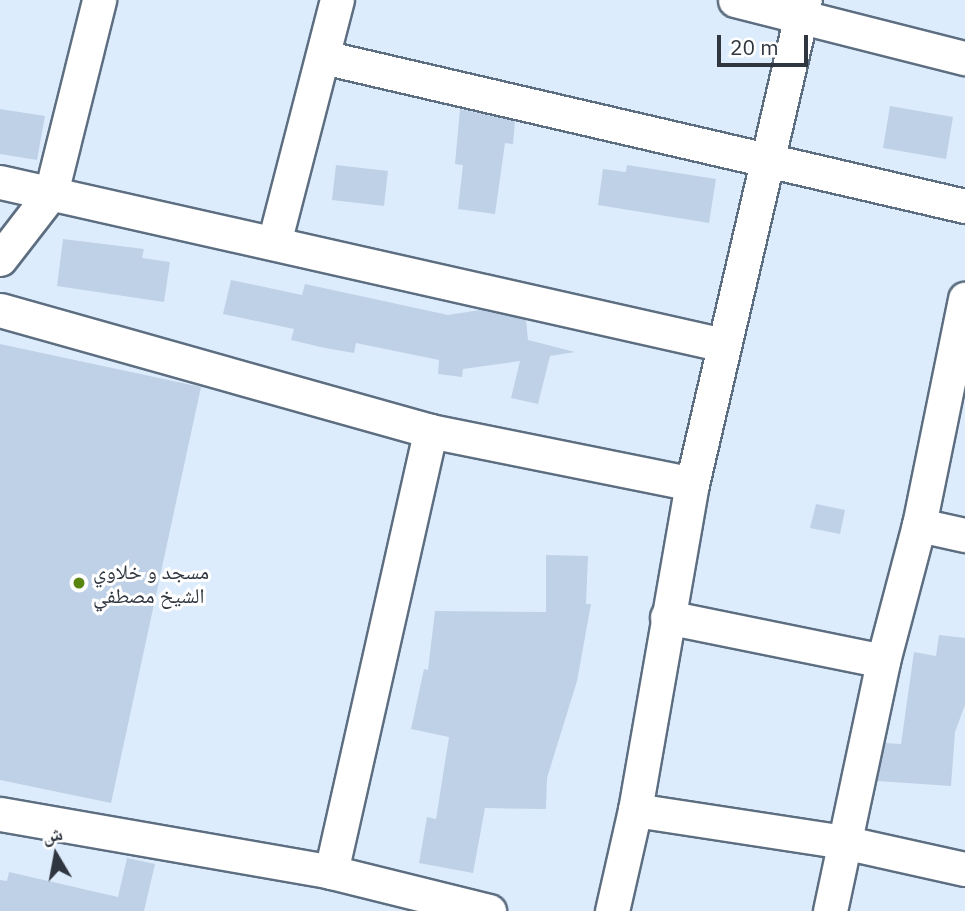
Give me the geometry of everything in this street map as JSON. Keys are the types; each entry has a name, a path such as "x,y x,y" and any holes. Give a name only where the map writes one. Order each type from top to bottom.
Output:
{"street":[{"path":"274,243 337,0"},
{"path":"735,0 804,8 965,58"},
{"path":"0,259 51,193 96,1"},
{"path":"612,911 635,810 692,484 804,8"},
{"path":"323,57 965,206"},
{"path":"0,182 724,345"},
{"path":"830,911 883,661 919,525 960,343 965,299"},
{"path":"0,310 430,431 692,484"},
{"path":"331,872 430,431"},
{"path":"919,525 965,535"},
{"path":"667,617 883,661"},
{"path":"635,810 844,842 965,869"},
{"path":"0,814 331,872 489,911"}],"building":[{"path":"890,106 953,117 946,159 883,148"},
{"path":"0,109 45,116 37,160 0,154"},
{"path":"460,109 515,121 513,144 505,143 495,214 458,209 463,165 455,164"},
{"path":"336,165 388,171 384,206 332,200"},
{"path":"627,165 716,179 709,223 598,205 603,169 626,172"},
{"path":"63,239 144,249 142,258 170,262 164,302 57,286"},
{"path":"231,280 302,295 305,284 448,315 480,310 526,320 528,340 575,352 550,356 538,404 511,398 520,361 463,369 462,377 438,374 439,360 356,343 354,353 325,348 291,340 294,329 223,314"},
{"name":"مسجد و خلاوي الشيخ مصطفي","path":"0,344 201,387 111,803 0,780"},
{"path":"816,504 845,510 840,534 810,528"},
{"path":"546,555 588,556 586,604 591,604 577,681 547,778 546,809 485,808 473,873 419,863 427,817 436,819 449,737 411,729 424,669 428,670 435,611 546,612"},
{"path":"939,635 965,638 965,705 955,732 951,786 877,781 885,743 901,744 914,652 936,656"},
{"path":"127,858 155,864 144,911 0,911 0,880 7,881 9,872 118,897"}],"place":[{"name":"مسجد و خلاوي الشيخ مصطفي","path":"79,583"}]}
